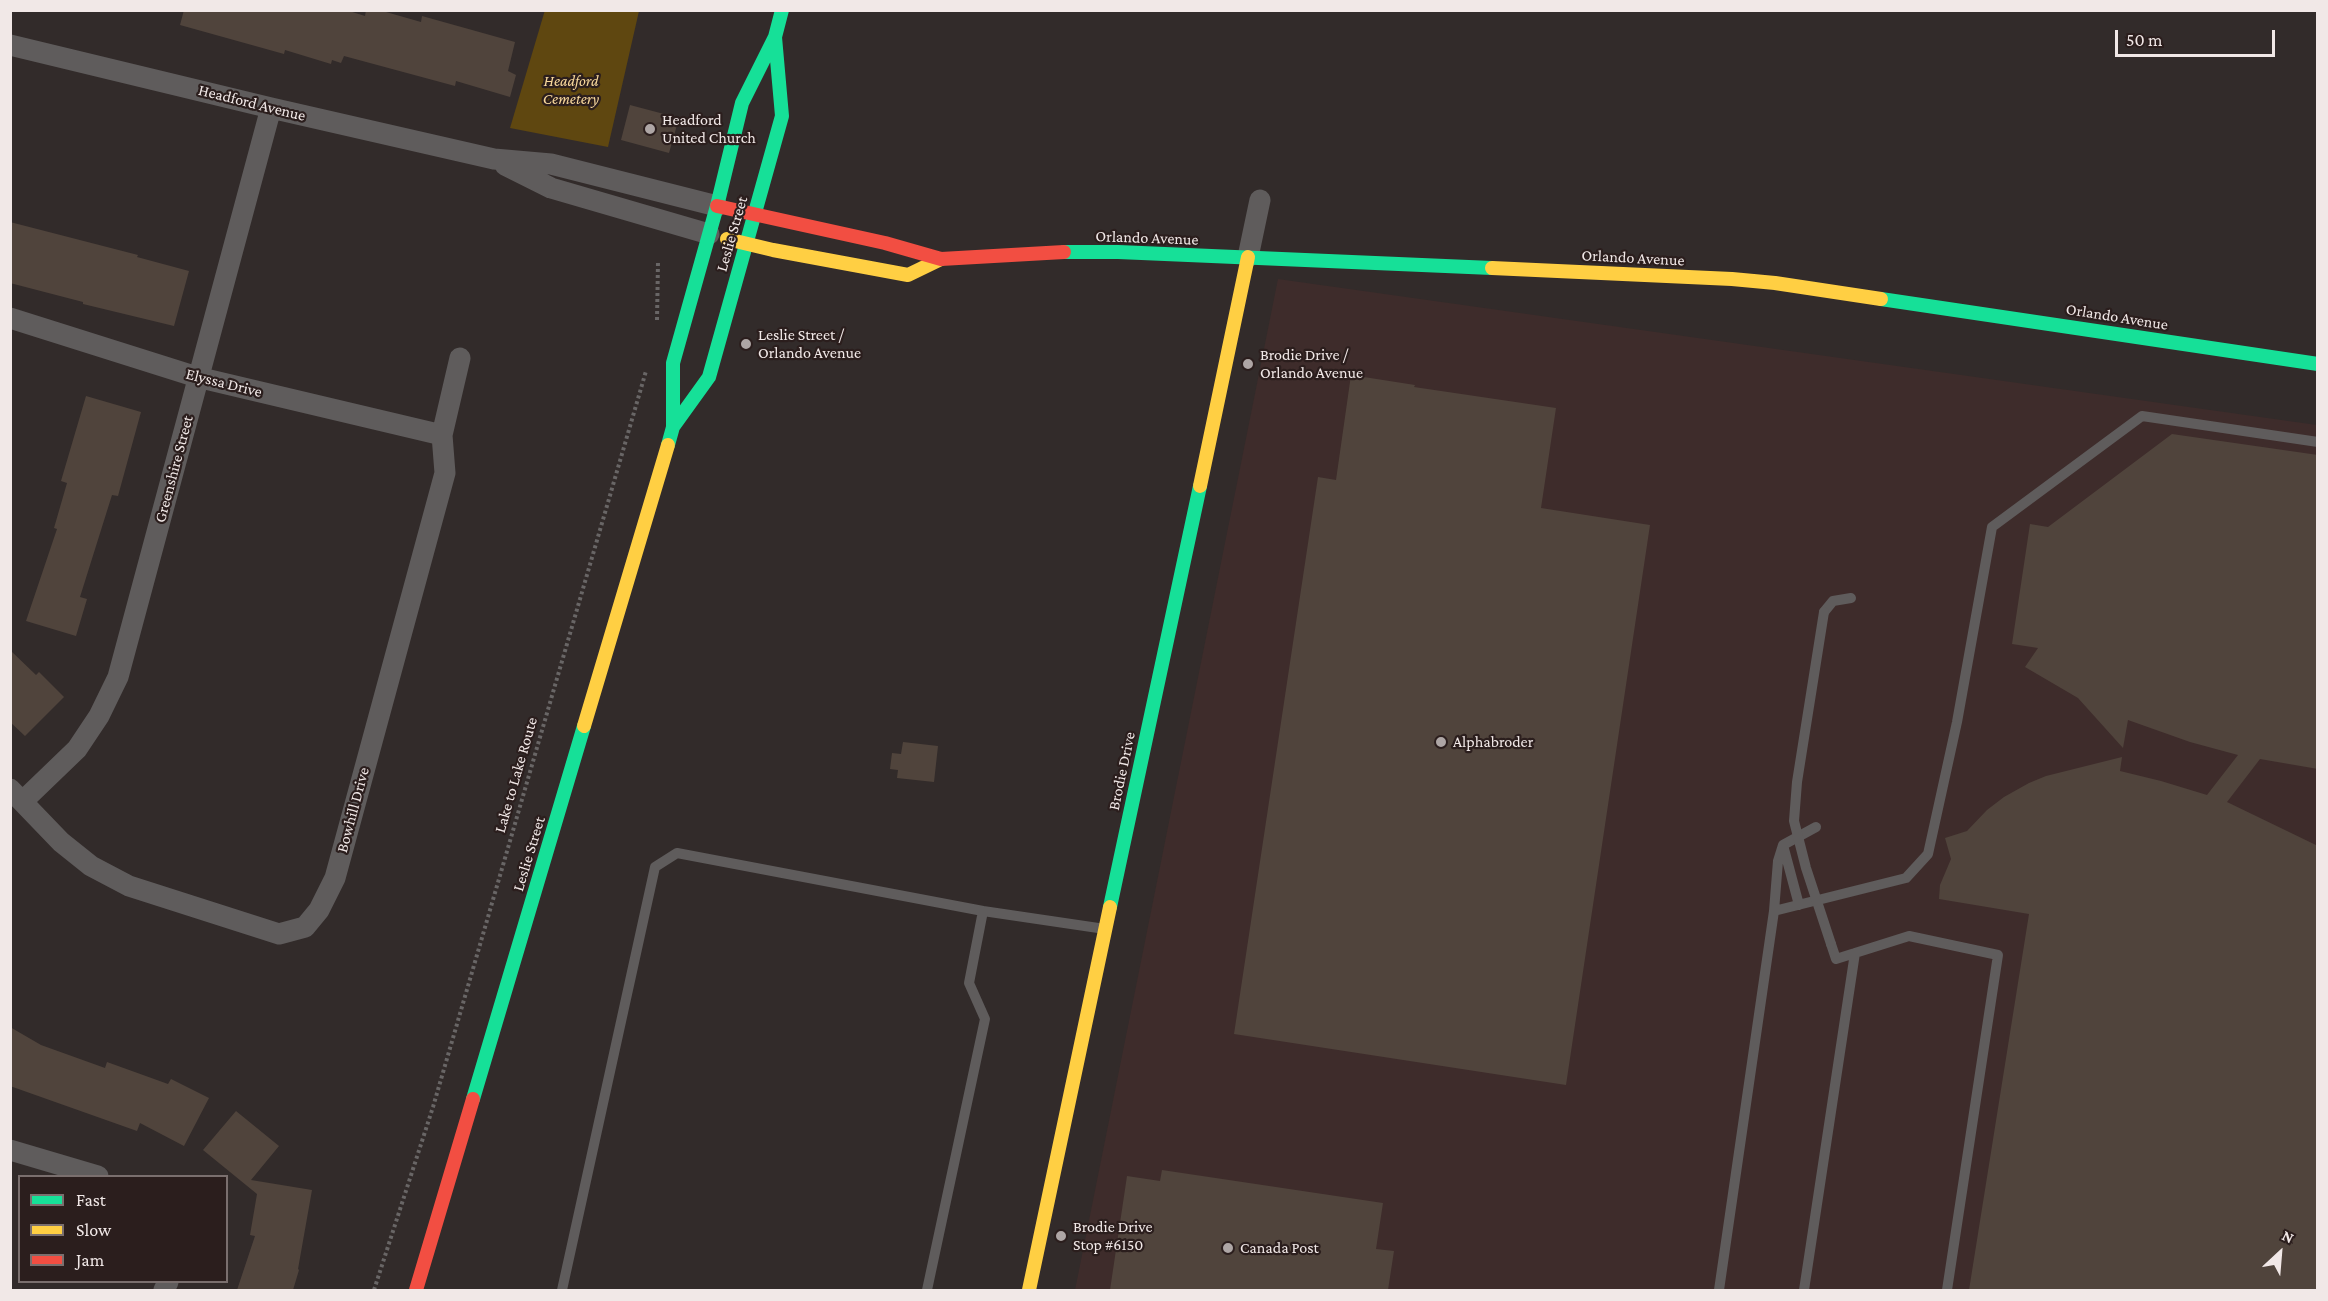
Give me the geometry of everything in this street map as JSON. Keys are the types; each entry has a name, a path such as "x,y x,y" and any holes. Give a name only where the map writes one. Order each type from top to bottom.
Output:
{"street":[{"name":"Leslie Street","path":"416,1290 673,427 674,363 717,206 742,103 776,38 782,10"},
{"name":"Leslie Street","path":"673,427 709,377 782,116 776,38"},
{"name":"Headford Avenue","path":"10,45 494,159 551,164 667,191 755,215"},
{"name":"Greenshire Street","path":"17,795 77,748 99,716 118,677 271,108"},
{"name":"Headford Avenue","path":"494,159 551,188 709,234"},
{"path":"1248,257 1260,200"},
{"name":"Orlando Avenue","path":"755,215 885,243 942,259 1059,252 1248,257 1774,283 2318,364"},
{"name":"Orlando Avenue","path":"709,234 747,244 908,275 942,259"},
{"name":"Brodie Drive","path":"1029,1290 1248,257"},
{"name":"Elyssa Drive","path":"10,318 197,378 442,435"},
{"name":"Bowhill Drive","path":"17,795 61,842 91,866 129,886 279,934 305,927 319,910 334,878 445,473 442,435 460,358"},
{"path":"10,1150 95,1175"}],"lane":[{"path":"1774,911 1906,878 1928,854 1957,722 1992,527 2142,416 2318,442"},
{"path":"1851,598 1833,601 1824,612 1797,782 1794,821 1806,868 1836,959 1909,936 1998,955 1947,1290"},
{"path":"1719,1290 1774,911 1778,861 1783,845 1816,827"},
{"path":"1783,845 1799,905"},
{"path":"562,1290 655,867 677,854 983,911 1105,929"},
{"path":"927,1290 985,1019 969,983 983,911"},
{"path":"1804,1290 1855,953"}],"path":[{"path":"657,331 658,262"},
{"name":"Lake to Lake Route","path":"374,1290 433,1107 647,365"}],"shaded area":[{"path":"1278,279 2317,425 2317,1290 1075,1290"}],"green space":[{"name":"Headford Cemetery","path":"545,10 639,11 608,147 510,128"}],"building":[{"path":"184,10 346,10 365,16 366,10 379,10 421,22 422,16 515,42 508,71 516,75 510,97 456,81 455,86 344,56 341,63 332,60 331,64 285,50 284,54 180,25"},
{"name":"Headford United Church","path":"630,105 679,118 669,153 621,140"},
{"path":"10,222 138,255 137,257 189,271 174,326 10,283"},
{"path":"1351,375 1415,385 1414,387 1556,408 1541,508 1650,525 1566,1085 1234,1034 1318,477 1336,480"},
{"path":"86,396 141,412 118,496 112,495 80,597 87,599 76,636 26,621 57,529 54,528 67,483 61,481"},
{"path":"2172,434 2318,455 2318,769 2260,759 2227,802 2318,846 2318,1290 1969,1290 2029,914 1939,899 1940,885 1951,859 1945,838 1967,831 1987,810 2004,797 2046,776 2122,757 2120,771 2207,795 2238,755 2190,742 2128,720 2123,748 2078,698 2025,667 2038,648 2012,644 2030,524 2048,527"},
{"path":"10,650 36,675 39,672 64,697 25,736 10,722"},
{"path":"903,742 938,746 934,782 897,778 898,770 890,769 892,753 901,754"},
{"path":"10,1027 41,1045 105,1068 107,1062 168,1084 171,1079 209,1098 184,1146 140,1123 137,1131 10,1086"},
{"path":"236,1111 279,1146 251,1180 312,1190 299,1270 293,1290 237,1290 255,1236 250,1235 257,1194 203,1150"},
{"path":"1162,1170 1383,1203 1376,1249 1394,1251 1388,1290 1110,1290 1127,1176 1160,1181"}],"traffic: fast":[{"path":"668,445 673,427 673,363 717,206 742,103 775,37 782,10"},
{"path":"673,427 709,377 782,116 775,37"},
{"path":"1064,252 1118,252 1492,268"},
{"path":"1881,299 2318,364"},
{"path":"1110,907 1200,486"},
{"path":"473,1099 584,726"}],"traffic: slow":[{"path":"727,239 773,250 908,275 941,259"},
{"path":"1200,486 1248,257"},
{"path":"1492,268 1732,279 1881,299"},
{"path":"584,726 668,445"},
{"path":"1029,1290 1110,907"}],"traffic: jam":[{"path":"717,206 885,243 941,259 1064,252"},
{"path":"416,1290 473,1099"}],"place":[{"name":"Headford United Church","path":"650,129"},
{"name":"Leslie Street / Orlando Avenue","path":"746,344"},
{"name":"Brodie Drive / Orlando Avenue","path":"1248,364"},
{"name":"Alphabroder","path":"1441,742"},
{"name":"Brodie Drive Stop #6150","path":"1061,1236"},
{"name":"Canada Post","path":"1228,1248"}]}
